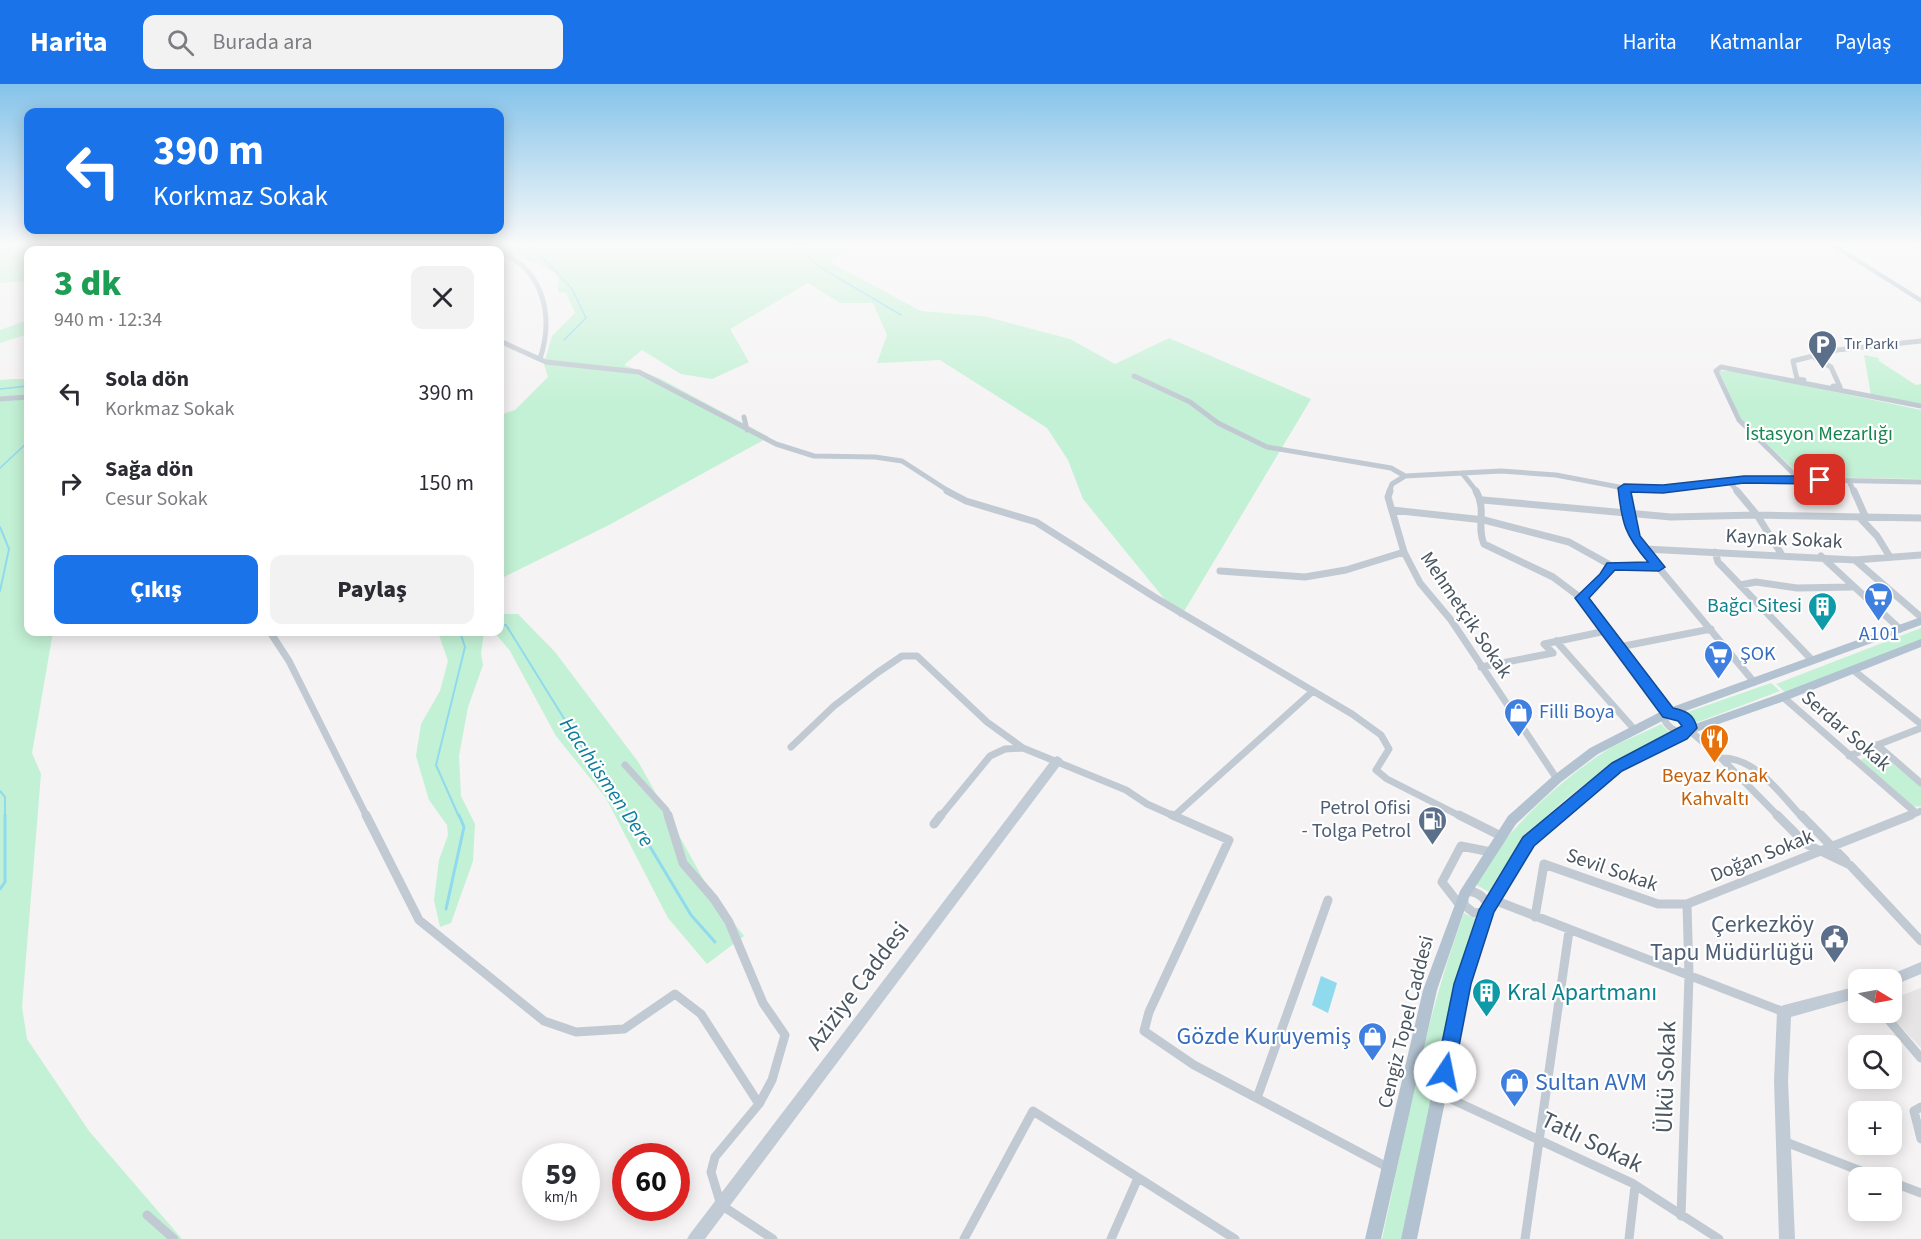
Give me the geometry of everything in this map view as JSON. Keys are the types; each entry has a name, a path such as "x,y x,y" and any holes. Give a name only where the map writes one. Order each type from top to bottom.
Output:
{"main road":[{"name":"Cengiz Topel Caddesi","path":"1373,1239 1430,990 1461,900 1512,820 1557,779 1594,751 1634,729 1668,713 1900,629 1921,619"},
{"path":"1410,1239 1462,984 1491,905 1529,841 1617,767 1685,731 1783,697 1921,643"}],"street":[{"path":"540,359 548,332 543,297"},
{"path":"1815,358 1831,368 1840,387 1797,379 1793,361 1815,358 1824,352 1921,341"},
{"path":"504,343 540,359 639,372 776,444 814,456 875,457 902,461 931,482 966,501 1036,522 1381,735 1389,749 1376,770 1387,779 1501,836"},
{"path":"1800,480 1739,420 1716,371 1721,367 1921,406"},
{"path":"1134,376 1190,402 1218,423 1267,447 1391,468 1405,476 1501,471 1556,475 1624,488 1663,489 1728,480 1921,482"},
{"path":"0,399 24,397"},
{"path":"744,417 747,430"},
{"path":"1462,473 1483,500 1484,520 1479,533 1484,544 1553,578 1581,598 1668,713 1686,719 1690,725 1685,731"},
{"name":"Mehmetçik Sokak","path":"1405,476 1392,484 1388,497 1404,552 1420,583 1451,620 1557,779"},
{"path":"1728,480 1756,515 1782,555"},
{"path":"1849,481 1863,518 1890,557"},
{"path":"1624,488 1627,514 1634,537 1754,682"},
{"path":"1483,500 1671,517 1756,515 1921,518"},
{"path":"1392,510 1484,520 1569,542 1612,566 1659,567"},
{"name":"Kaynak Sokak","path":"1645,549 1821,556 1855,560 1921,555"},
{"path":"1220,571 1305,577 1346,570 1404,552"},
{"path":"1715,552 1718,562 1812,660"},
{"path":"1821,556 1900,629"},
{"path":"1855,560 1921,619"},
{"path":"1581,598 1604,577 1612,566"},
{"path":"1740,585 1756,582 1797,588 1852,587"},
{"path":"1618,647 1711,629"},
{"path":"1481,666 1553,653 1544,644 1606,631"},
{"path":"273,636 289,662 419,920 544,1020 576,1032 624,1029 675,993 701,1014 759,1104"},
{"path":"1556,641 1634,729"},
{"path":"791,747 834,706 902,656 917,656 987,722 1023,748 1126,790 1147,804 1229,840 1149,1012 1144,1031 1194,1065 1389,1168"},
{"path":"1849,756 1921,726 1853,670"},
{"path":"1174,816 1312,691"},
{"name":"Serdar Sokak","path":"1783,697 1849,756 1919,812"},
{"path":"1668,713 1664,719 1667,725 1685,731 1722,758 1806,844 1850,865"},
{"path":"1877,745 1921,783"},
{"path":"934,824 990,756 1005,749 1023,748"},
{"path":"1722,758 1732,758 1754,767 1921,941"},
{"name":"Aziziye Caddesi","path":"695,1239 1057,761"},
{"path":"625,765 666,810 683,863 714,899 729,922 763,1003 785,1035 772,1080 759,1104 715,1156 711,1172 721,1205 773,1239"},
{"name":"Doğan Sokak","path":"1687,904 1919,812"},
{"path":"1491,852 1461,846 1442,882 1470,911 1478,914 1491,905"},
{"name":"Sevil Sokak","path":"1535,916 1544,864 1658,904 1687,904"},
{"path":"1461,900 1470,891 1482,896 1491,905 1535,916 1784,1012 1848,995"},
{"path":"1257,1098 1328,900"},
{"path":"1687,904 1689,976"},
{"path":"1525,1239 1569,931"},
{"path":"1902,976 1921,968"},
{"name":"Ülkü Sokak","path":"1681,1216 1689,976"},
{"path":"1784,1012 1781,1081 1787,1239"},
{"path":"1891,1023 1921,1058"},
{"name":"Tatlı Sokak","path":"1440,1094 1635,1186 1719,1239"},
{"path":"1921,1107 1914,1111 1921,1139"},
{"path":"964,1239 1034,1111 1235,1239"},
{"path":"1783,1141 1850,1167"},
{"path":"1111,1239 1138,1178"},
{"path":"1629,1239 1635,1186"},
{"path":"1902,1186 1921,1193"},
{"path":"147,1215 174,1239"}],"shaded area":[{"path":"1921,988 1921,1048 1897,1023 1902,1023 1902,995"}],"green space":[{"path":"568,297 784,297 730,329 749,362 712,379 681,374 642,350 624,365 659,378 769,437 609,525 504,577 504,414 515,410 548,377 544,364 552,336 575,313"},
{"path":"830,297 895,297 921,311 983,316 1070,339 1115,364 1169,338 1311,399 1180,618 1083,499 1068,460 1047,428 940,360 877,363 887,335 873,303 840,303"},
{"path":"24,321 24,335 0,343 0,330"},
{"path":"1864,355 1879,358 1879,361 1916,385 1921,384 1921,405 1871,395"},
{"name":"İstasyon Mezarlığı","path":"1719,371 1737,371 1921,410 1921,479 1802,477 1741,419"},
{"path":"24,379 24,636 52,636 32,753 41,774 22,1007 27,1039 89,1131 182,1239 0,1239 0,380"},
{"path":"504,614 518,614 555,652 639,763 712,895 744,936 707,964 668,918 606,798 556,736 510,651 497,636 504,636"},
{"path":"1921,628 1921,641 1786,693 1776,684"},
{"path":"439,636 484,636 481,653 483,665 468,707 459,756 461,796 475,824 473,861 451,923 440,927 434,900 439,860 448,835 447,825 429,800 416,756 421,724 440,691 448,661"},
{"path":"1771,683 1780,691 1693,724 1682,714"},
{"path":"1661,724 1670,733 1616,763 1591,780 1545,818 1524,841 1489,892 1475,884 1500,846 1551,792 1607,750"},
{"path":"1878,752 1921,786 1921,806 1911,807 1860,760"},
{"path":"1464,913 1477,920 1461,964 1401,1239 1382,1239 1427,1034"}],"water":[{"path":"1321,976 1337,983 1328,1013 1312,1005"}],"waterway":[{"path":"564,340 586,318 576,297"},
{"path":"870,297 901,315"},
{"path":"0,389 24,386"},
{"path":"0,468 24,446"},
{"path":"0,527 9,549 0,591"},
{"name":"Hacıhüsmen Dere","path":"504,625 506,625 591,762 632,817"},
{"path":"459,817 436,765 465,647 461,636"},
{"path":"0,791 5,797 5,882 0,889"},
{"path":"446,909 464,827 459,815"},
{"name":"Hacıhüsmen Dere","path":"631,815 691,915 715,942"}],"place":[{"name":"Tır Parkı","path":"1823,370"},
{"name":"A101","path":"1879,622"},
{"name":"Bağcı Sitesi","path":"1823,632"},
{"name":"ŞOK","path":"1719,680"},
{"name":"Filli Boya","path":"1518,738"},
{"name":"Beyaz Konak Kahvaltı","path":"1715,764"},
{"name":"Petrol Ofisi - Tolga Petrol","path":"1432,846"},
{"name":"Çerkezköy Tapu Müdürlüğü","path":"1835,964"},
{"name":"Kral Apartmanı","path":"1486,1018"},
{"name":"Gözde Kuruyemiş","path":"1372,1062"},
{"name":"Sultan AVM","path":"1514,1108"}],"route":[{"path":"1445,1072 1462,984 1487,910 1529,841 1617,767 1682,735 1682,732 1690,728 1682,716 1668,713 1581,598 1604,577 1612,566 1659,567 1634,537 1627,514 1624,488 1663,489 1744,479 1820,480"}]}
